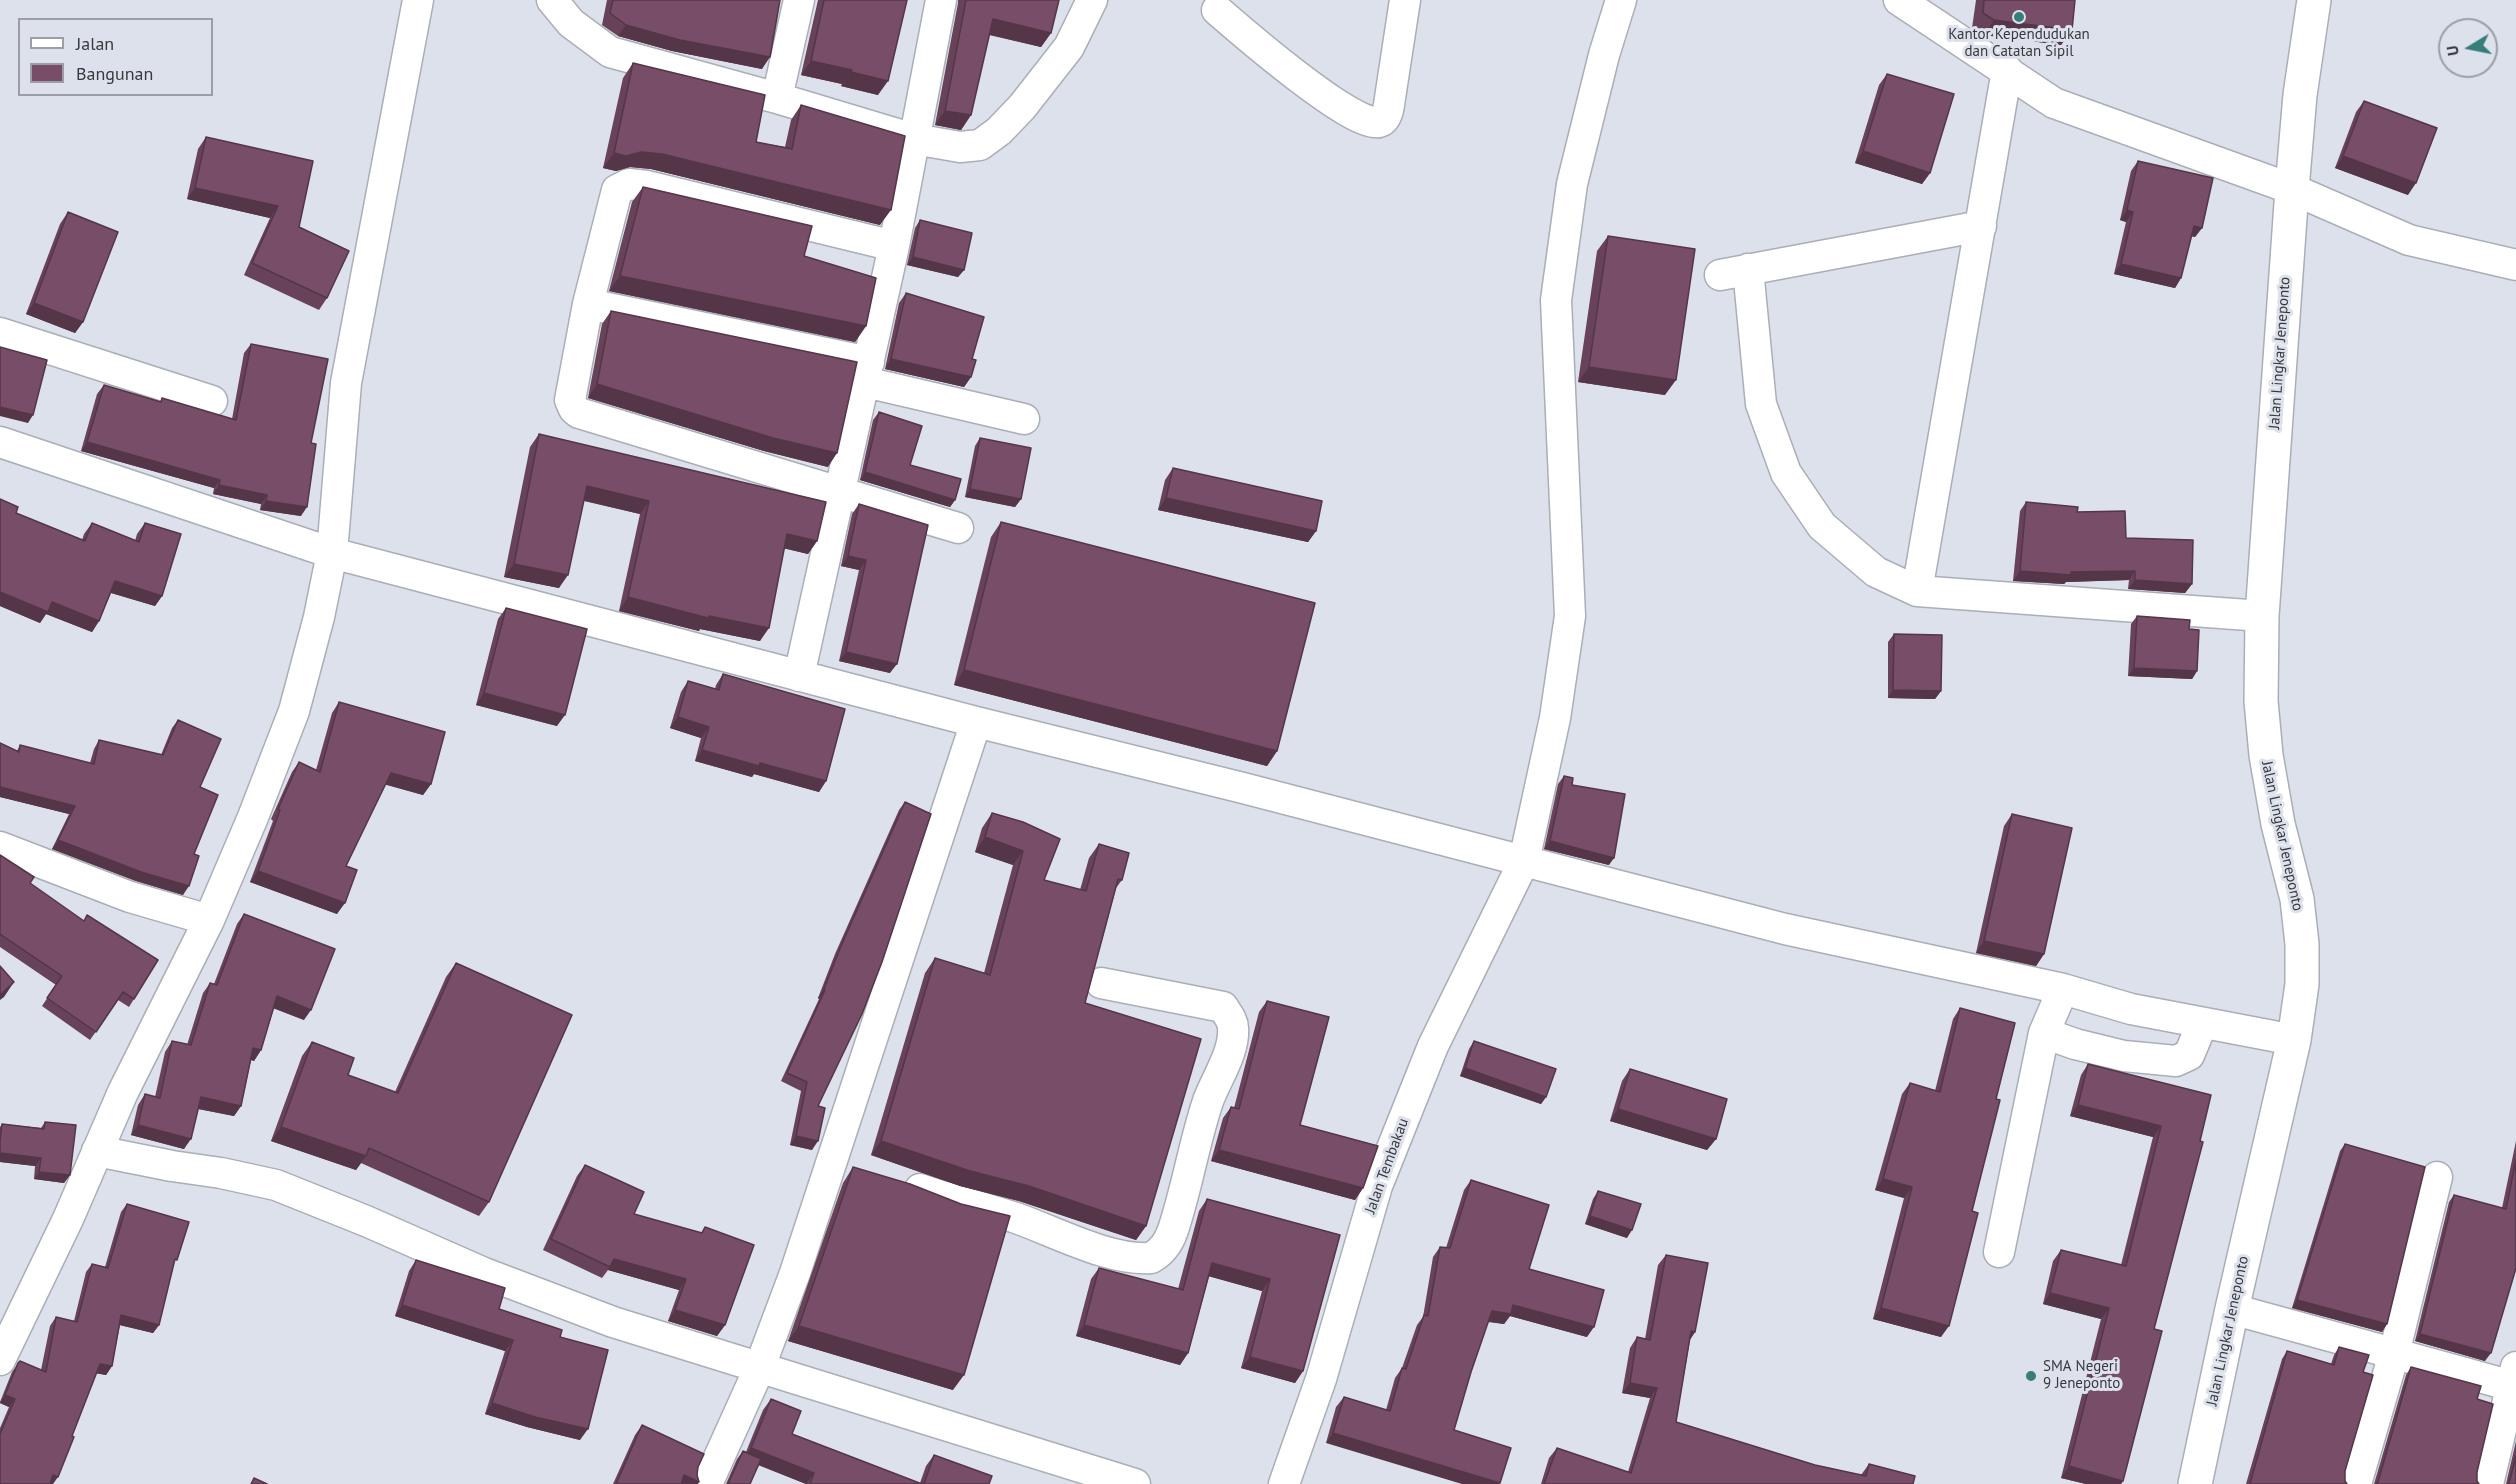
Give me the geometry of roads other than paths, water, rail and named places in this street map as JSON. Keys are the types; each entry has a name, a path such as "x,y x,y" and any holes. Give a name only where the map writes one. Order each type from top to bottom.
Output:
{"main road":[{"name":"Jalan Lingkar Jeneponto","path":"2195,1484 2232,1309 2294,1040 2302,984 2302,944 2297,899 2278,824 2265,755 2261,701 2262,616 2292,189 2301,95 2314,0"}],"street":[{"path":"0,1360 33,1294 123,1092 209,920 253,817 294,711 319,617 332,553 346,383 418,0"},
{"path":"552,0 571,23 610,52 914,139 960,147 980,145 999,131 1022,107 1070,47 1092,0"},
{"path":"777,98 799,0"},
{"path":"799,676 894,246 940,0"},
{"path":"1211,3 1297,78 1365,120 1379,122 1387,114 1406,0"},
{"name":"Jalan Tembakau","path":"1284,1484 1321,1379 1377,1186 1433,1046 1524,861 1555,718 1570,616 1557,300 1572,184 1604,55 1621,0"},
{"path":"1899,0 2054,103 2292,189 2409,240 2516,265"},
{"path":"1917,591 2007,70"},
{"path":"894,246 647,186 629,184 617,190 588,304 570,394 574,409 579,413 958,528"},
{"path":"1981,226 1734,272 1761,405 1786,473 1822,526 1876,572 1917,591 2262,616"},
{"path":"588,304 867,372 1024,419"},
{"path":"0,333 212,401"},
{"path":"0,442 332,553 976,723 1243,788 1785,928 2063,989 2131,1009 2294,1040"},
{"path":"707,1484 759,1369 795,1273 976,723"},
{"path":"0,847 130,897 209,920"},
{"path":"895,1180 955,1202 1013,1217 1126,1257 1151,1258 1164,1248 1173,1231 1194,1147 1209,1100 1229,1052 1233,1029 1231,1018 1223,1007 1101,983"},
{"path":"1999,1252 2044,1033 2063,989"},
{"path":"2044,1033 2075,1044 2124,1056 2176,1061 2190,1055 2202,1024"},
{"path":"98,1151 276,1185 516,1286 613,1322 1135,1484"},
{"path":"831,1161 863,1171"},
{"path":"2356,1484 2394,1354 2437,1177"},
{"path":"2232,1309 2394,1354 2514,1380 2488,1484"}],"place":[{"name":"Kantor Kependudukan dan Catatan Sipil","path":"2019,17"},
{"name":"SMA Negeri 9 Jeneponto","path":"2031,1376"}]}
